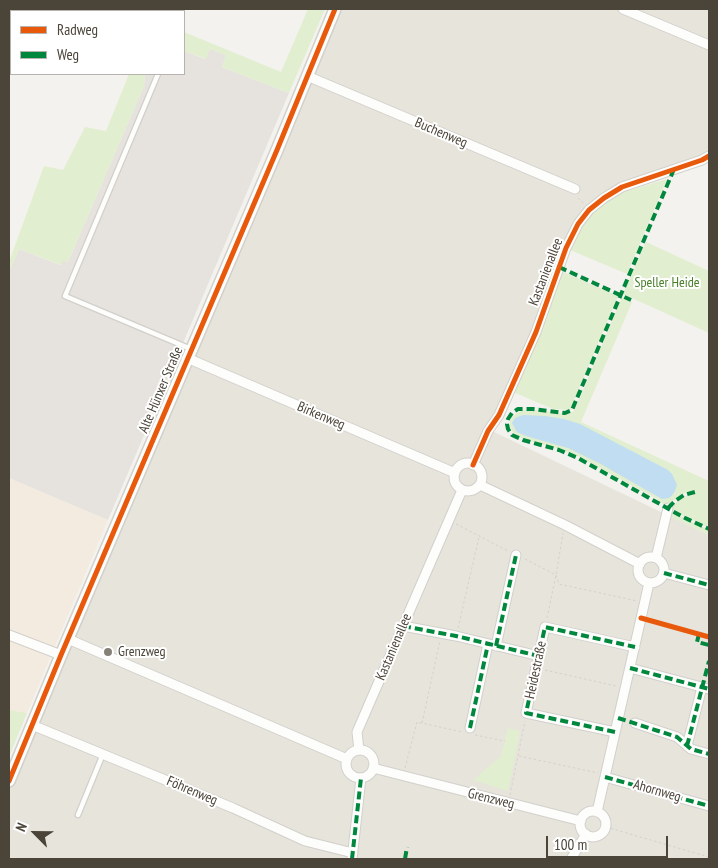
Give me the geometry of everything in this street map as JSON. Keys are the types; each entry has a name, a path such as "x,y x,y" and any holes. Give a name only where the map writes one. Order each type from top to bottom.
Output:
{"street":[{"name":"Alte Hünxer Straße","path":"9,781 335,9"},
{"path":"623,9 709,46"},
{"name":"Buchenweg","path":"307,76 575,189"},
{"name":"Kastanienallee","path":"473,465 488,431 499,415 536,332 566,248 578,224 604,198 622,187 709,156"},
{"name":"Birkenweg","path":"189,354 455,473"},
{"path":"464,464 473,465 481,473 480,485 474,490 462,490 455,481 455,473 464,464"},
{"path":"480,485 565,525 640,564"},
{"name":"Kastanienallee","path":"358,750 357,732 462,490"},
{"path":"656,558 668,508"},
{"path":"470,728 516,555"},
{"path":"648,557 656,558 664,566 664,573 660,580 653,583 645,582 638,572 640,564 648,557"},
{"path":"664,573 709,585"},
{"path":"597,812 649,583"},
{"path":"403,626 456,636 539,656"},
{"name":"Heidestraße","path":"615,732 526,713 545,627 635,647"},
{"path":"9,634 61,655"},
{"path":"68,639 347,759"},
{"path":"630,668 705,688 687,746"},
{"path":"635,723 677,737 690,749 709,754"},
{"name":"Föhrenweg","path":"32,725 233,808 305,841 352,856"},
{"path":"358,750 367,752 374,762 369,774 361,778 352,776 348,772 346,763 352,753 358,750"},
{"name":"Grenzweg","path":"373,768 581,821"},
{"name":"Ahornweg","path":"605,776 709,806"},
{"path":"352,856 361,778"},
{"path":"589,812 597,812 605,820 606,827 598,836 590,836 582,828 582,817 589,812"},
{"path":"572,859 586,834"}],"lane":[{"path":"158,75 64,296 189,354"},
{"path":"78,815 103,754"}],"path":[{"path":"575,189 574,194 590,210"},
{"path":"448,520 556,575 559,584 645,603"},
{"path":"545,627 565,525"},
{"path":"456,636 480,536"},
{"path":"422,723 441,633"},
{"path":"536,668 625,688"},
{"path":"508,803 526,713"},
{"path":"403,776 417,722 505,741"},
{"path":"518,756 605,776"},
{"path":"606,827 709,857"}],"shaded area":[{"path":"334,9 709,9 709,156 622,187 578,224 492,431 709,535 709,859 9,859 9,781"},
{"path":"210,49 226,55 222,67 289,93 108,520 9,478 9,272 19,249 60,265 63,260 68,262 144,86 145,75 185,75 185,51 205,59"},
{"path":"9,478 108,520 27,713 9,710"}],"green space":[{"path":"308,9 325,9 289,93 222,67 226,55 210,49 206,59 185,51 185,32 281,72"},
{"path":"129,75 145,75 144,86 68,262 63,260 61,265 19,249 9,272 9,262 44,166 63,170 85,127 106,131"},
{"path":"667,179 627,274 570,250 582,227 592,214 607,202 624,192"},
{"name":"Speller Heide","path":"646,242 709,271 709,333 623,294"},
{"path":"561,271 618,296 570,410 553,409 513,392"},
{"path":"622,297 632,302 581,422 709,481 709,528 672,509 672,506 683,498 694,495 696,490 685,493 666,506 657,499 578,456 523,439 511,429 510,421 513,416 522,410 566,414 573,412"},
{"path":"671,511 709,530 709,535 669,516"},
{"path":"9,710 27,713 9,757"},
{"path":"508,728 520,731 508,791 473,780 501,756"}],"water":[{"path":"523,415 564,419 580,424 668,470 677,485 674,493 669,498 662,499 599,463 568,448 517,432 512,423 515,418"}],"marked path":[{"path":"674,169 572,410 565,413 518,409 512,413 507,424 512,435 578,458 683,517 709,529"},
{"path":"559,267 631,300"},
{"path":"668,508 684,495 695,492"},
{"path":"496,646 516,555"},
{"path":"664,573 709,585"},
{"path":"403,626 456,636 539,656"},
{"path":"615,732 526,713 545,627 635,647"},
{"path":"699,634 697,642 709,645"},
{"path":"470,728 488,644"},
{"path":"687,746 709,661"},
{"path":"630,668 709,689"},
{"path":"618,718 677,737 691,749 709,754"},
{"path":"605,777 709,806"},
{"path":"352,859 361,778"},
{"path":"405,859 407,847"}],"cycle path":[{"path":"9,781 335,9"},
{"path":"473,465 488,431 499,415 536,332 566,248 578,224 589,210 622,187 709,156"},
{"path":"641,618 709,637"}],"place":[{"name":"Grenzweg","path":"108,652"}]}
